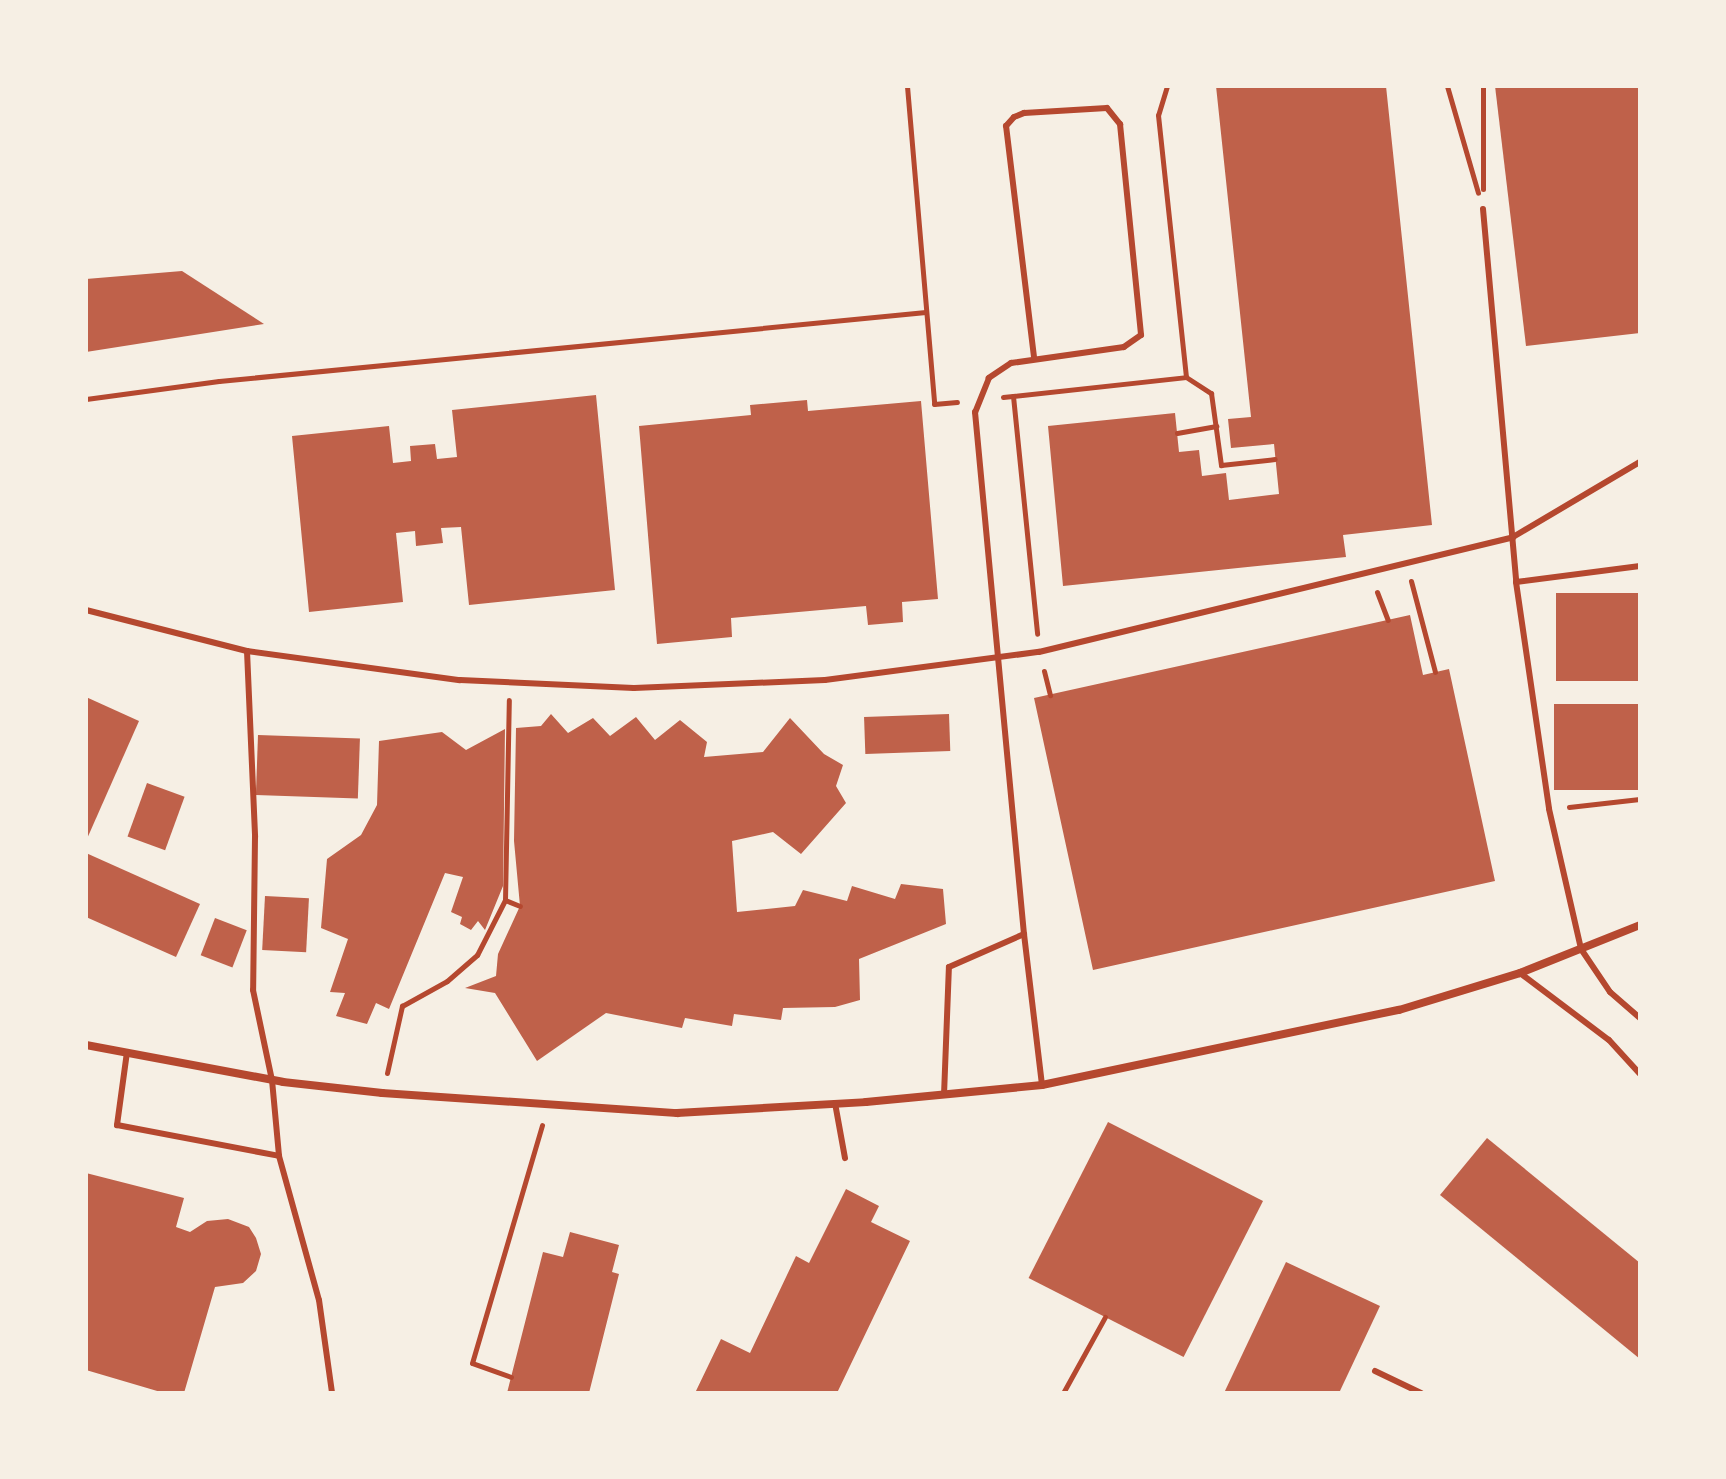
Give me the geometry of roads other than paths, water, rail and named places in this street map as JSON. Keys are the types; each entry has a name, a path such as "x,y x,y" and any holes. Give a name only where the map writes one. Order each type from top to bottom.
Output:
{"street":[{"path":"86,1045 272,1080 382,1093 677,1113 944,1095 1042,1085 1399,1010 1520,973 1640,925"}],"lane":[{"path":"1034,357 1006,126 1014,117 1024,113 1107,108 1120,124 1141,335 1124,347 1034,357 998,369 989,378 977,400 975,424 1024,934 1042,1085"},
{"path":"1483,209 1516,582 1549,809 1581,949 1610,992 1640,1018"},
{"path":"86,610 247,651 367,670 509,683 634,688 825,680 1039,652 1513,537 1640,462"},
{"path":"1516,582 1640,566"},
{"path":"247,651 255,837 253,990 272,1080 279,1156 319,1300 332,1393"},
{"path":"944,1095 949,967 1024,934"},
{"path":"1520,973 1609,1040 1640,1074"},
{"path":"127,1052 117,1125 279,1156"},
{"path":"835,1103 845,1158"},
{"path":"1375,1371 1421,1393"}]}
